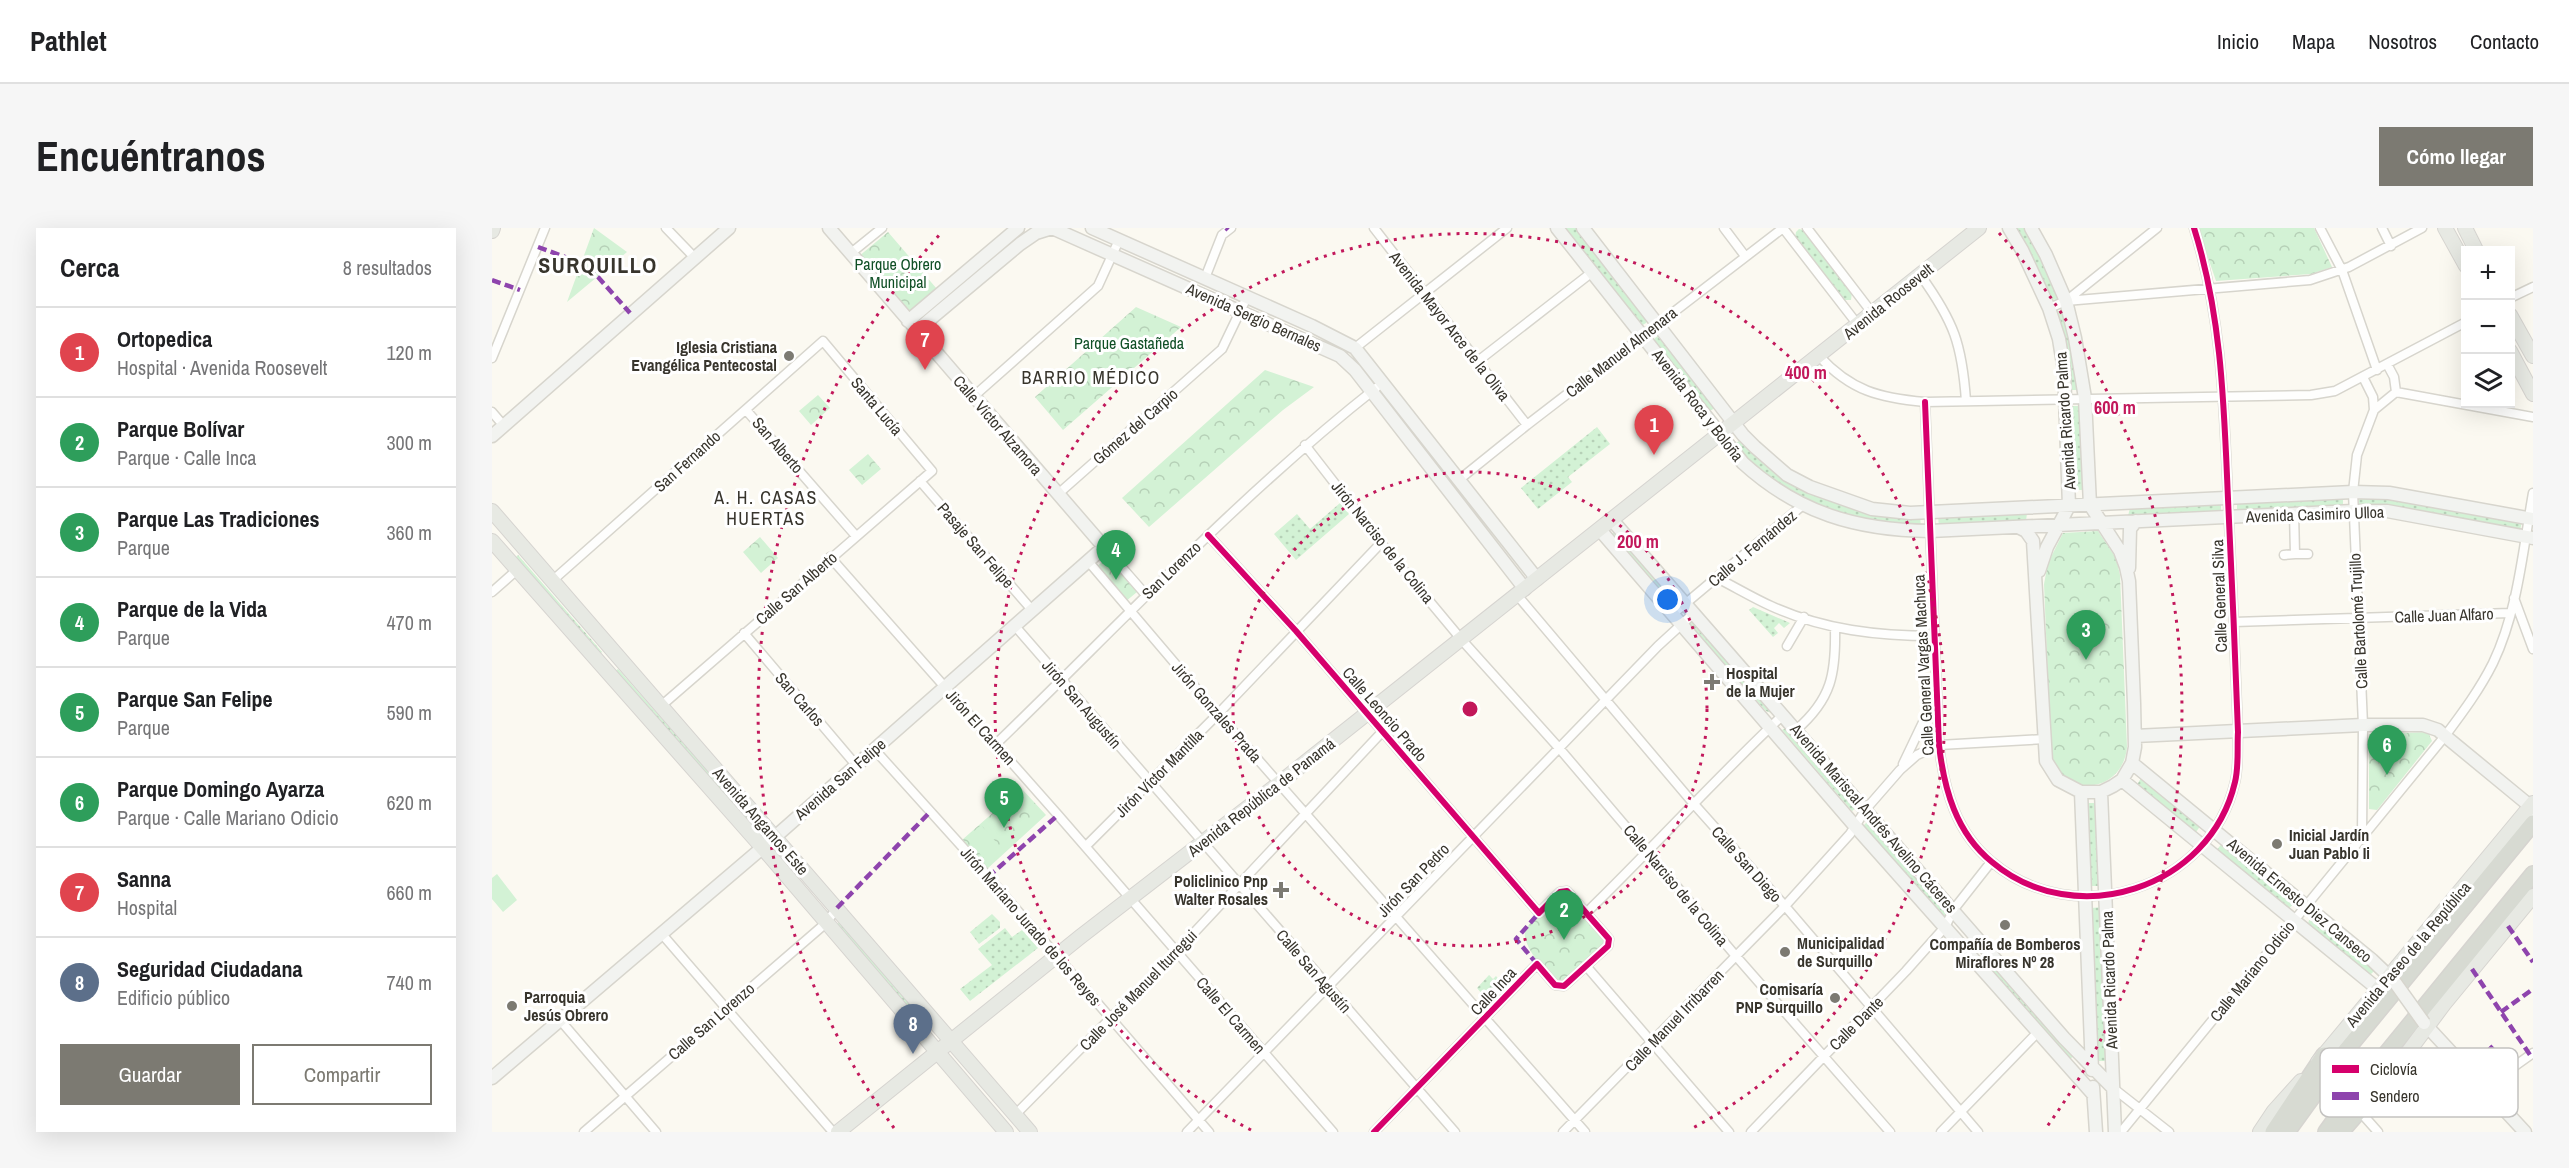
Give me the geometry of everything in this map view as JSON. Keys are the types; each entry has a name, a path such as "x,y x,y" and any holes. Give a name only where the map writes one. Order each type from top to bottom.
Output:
{"highway":[{"path":"2349,1048 2533,823"},
{"path":"2391,1048 2533,874"},
{"path":"2273,1132 2320,1061"},
{"path":"2287,1132 2320,1085"},
{"path":"2326,1132 2337,1117"},
{"path":"2341,1132 2354,1117"}],"main road":[{"name":"Avenida Roosevelt","path":"1600,530 1979,228"},
{"path":"2445,228 2461,257"},
{"path":"2464,228 2474,246"},
{"path":"2515,322 2533,356"},
{"path":"2513,354 2533,394"},
{"name":"Avenida Angamos Este","path":"492,511 1030,1132"},
{"name":"Avenida República de Panamá","path":"838,1132 1057,956 1600,530"},
{"name":"Avenida Angamos Este","path":"492,541 762,847 1001,1130"},
{"path":"507,557 521,545"},
{"name":"Avenida Paseo de la República","path":"2330,1048 2392,978 2532,807"},
{"path":"2409,1048 2425,1025 2533,896"},
{"name":"Avenida Paseo de la República","path":"2260,1132 2274,1111 2320,1059"},
{"path":"2351,1132 2361,1117"}],"street":[{"path":"492,358 545,228"},
{"path":"666,228 695,258"},
{"path":"492,436 729,228"},
{"name":"Calle Víctor Alzamora","path":"829,228 1146,595"},
{"path":"851,253 882,228"},
{"path":"908,321 1018,228"},
{"name":"Avenida Sergio Bernales","path":"916,331 1020,244 1044,229 1052,228 1241,310 1340,356 1355,370 1521,592"},
{"name":"Avenida Sergio Bernales","path":"1092,228 1312,326 1355,348 1538,579"},
{"path":"1205,278 1222,235 1231,228"},
{"name":"Avenida Mayor Arce de la Oliva","path":"1374,228 1527,424"},
{"path":"1355,348 1507,228"},
{"name":"Avenida Roca y Boloña","path":"1557,228 1719,435 1757,476 1803,505 1848,522 1901,531 2058,525"},
{"name":"Avenida Roca y Boloña","path":"1583,228 1734,424 1755,447 1782,470 1810,486 1872,509 1929,512 2069,506"},
{"path":"1724,228 1745,256"},
{"path":"1783,228 1858,325"},
{"name":"Calle Manuel Almenara","path":"1460,479 1527,424 1783,228"},
{"path":"1807,228 1873,314"},
{"name":"Avenida Ricardo Palma","path":"2009,228 2049,308 2059,339 2066,399 2069,506 2042,561 2037,581"},
{"name":"Avenida Ricardo Palma","path":"2031,228 2046,255 2066,301 2081,365 2085,398 2090,505 2120,551 2128,581"},
{"path":"2049,308 2066,301 2157,228"},
{"name":"Calle General Silva","path":"2106,896 2125,893 2157,881 2189,860 2214,829 2224,812 2235,783 2238,732 2224,397 2218,331 2211,289 2194,228"},
{"path":"2320,228 2342,270 2377,370"},
{"path":"2382,228 2391,246"},
{"path":"2066,301 2310,280 2342,270 2422,228"},
{"path":"973,397 1098,286 1119,240"},
{"path":"1171,280 1177,265"},
{"path":"1478,361 1591,273"},
{"path":"1921,276 1940,302 1959,342 1966,401"},
{"path":"2515,296 2533,287"},
{"name":"Gómez del Carpio","path":"1058,494 1222,349 1247,297"},
{"path":"1820,356 1830,368 1856,387 1896,399 1925,402 2324,394 2377,370 2461,325"},
{"path":"1306,339 1312,326"},
{"name":"San Fernando","path":"552,581 823,341"},
{"name":"Santa Lucía","path":"823,341 932,471"},
{"path":"2387,364 2394,377 2396,392"},
{"path":"2363,377 2373,397 2374,410"},
{"name":"San Lorenzo","path":"996,744 1208,534 1305,445 1383,383"},
{"path":"2374,410 2396,392 2533,417"},
{"name":"Calle General Vargas Machuca","path":"1925,402 1939,745 1942,775 1955,813 1977,847 1991,862 2024,883 2069,896 2106,896"},
{"name":"San Alberto","path":"746,410 856,536"},
{"name":"Calle Bartolomé Trujillo","path":"2362,836 2363,725 2353,492 2357,455 2374,410"},
{"path":"492,412 504,426"},
{"name":"Jirón Narciso de la Colina","path":"1305,445 1381,543 1461,639"},
{"name":"Calle San Alberto","path":"661,706 830,557 932,471"},
{"name":"Pasaje San Felipe","path":"920,481 1032,610"},
{"name":"Avenida Casimiro Ulloa","path":"2069,506 2353,492 2401,495 2531,518"},
{"name":"Calle Mariano Odicio","path":"2116,1128 2139,1109 2377,819 2472,699 2493,663 2510,613 2529,537 2533,493"},
{"name":"Avenida Ricardo Palma","path":"2021,527 2033,541 2046,761 2050,771 2067,787 2081,792 2101,792 2122,780 2132,763 2135,736 2128,581 2130,529 2134,521 2126,512 2132,503"},
{"name":"Calle J. Fernández","path":"1673,614 1803,505"},
{"path":"2021,527 2028,525 2030,517 2026,509 2022,508"},
{"name":"Avenida Casimiro Ulloa","path":"2058,525 2294,513 2387,511 2529,537"},
{"path":"2294,513 2295,554"},
{"name":"Avenida Mariscal Andrés Avelino Cáceres","path":"1612,520 2074,1049 2113,1088"},
{"name":"Avenida Mariscal Andrés Avelino Cáceres","path":"1600,530 1855,826 2093,1094"},
{"name":"Calle Leoncio Prado","path":"1208,534 1296,631 1539,914"},
{"name":"Jirón Víctor Mantilla","path":"1086,846 1218,714 1381,543"},
{"name":"Avenida San Felipe","path":"492,1078 775,837 1104,547"},
{"path":"2284,555 2308,554"},
{"name":"Jirón El Carmen","path":"830,557 1086,846 1130,899"},
{"name":"Jirón Gonzales Prada","path":"1088,561 1218,714 1585,1132"},
{"path":"492,591 518,569"},
{"path":"1721,575 1728,584 1773,607 1835,628 1874,635 1935,636"},
{"name":"Calle San Diego","path":"1521,592 1606,700 1693,803 1785,906 1978,1132"},
{"path":"2514,598 2533,649"},
{"name":"Jirón San Pedro","path":"1187,1132 1559,748 1694,613"},
{"name":"Calle Juan Alfaro","path":"2234,622 2510,613"},
{"path":"1787,646 1804,617"},
{"name":"Jirón San Augustín","path":"1015,626 1151,782"},
{"path":"1796,729 1821,705 1830,686 1835,656 1835,628"},
{"name":"San Carlos","path":"744,633 856,765"},
{"name":"Calle Narciso de la Colina","path":"1461,639 1559,748 1735,956 1890,1132"},
{"name":"Calle Manuel Irribarren","path":"1900,770 1924,718 1936,670"},
{"path":"1586,913 1783,715"},
{"path":"2135,736 2363,725 2423,725 2445,735 2532,807"},
{"name":"Calle José Manuel Iturregui","path":"1015,1115 1176,952 1307,815 1382,732"},
{"name":"Calle Manuel Irribarren","path":"1563,1132 1785,906 1900,770 1923,752 1939,745 2045,739"},
{"name":"Jirón Mariano Jurado de los Reyes","path":"874,749 1209,1132"},
{"name":"Avenida Ernesto Diez Canseco","path":"2132,763 2392,978 2425,1025 2447,1048"},
{"name":"Avenida Ernesto Diez Canseco","path":"2122,780 2379,990"},
{"name":"Calle San Agustín","path":"1151,782 1455,1132"},
{"name":"Avenida Ricardo Palma","path":"2081,792 2091,1068 2096,1127"},
{"name":"Avenida Ricardo Palma","path":"2101,792 2116,1128"},
{"path":"2362,809 2368,818 2377,819"},
{"name":"Calle Dante","path":"1751,1132 1872,1009 1945,927 1954,909 1991,862"},
{"name":"Calle Inca","path":"1374,1132 1537,964 1555,985 1561,987 1567,985 1587,967 1610,942 1564,890 1539,914"},
{"name":"Calle El Carmen","path":"1130,899 1333,1132"},
{"name":"Calle San Lorenzo","path":"584,1132 826,922 837,908"},
{"path":"661,933 833,1132"},
{"path":"1981,968 1992,953"},
{"path":"2359,974 2369,970 2372,960"},
{"path":"1587,967 1729,1132"},
{"path":"560,1020 656,1132"},
{"path":"1941,1132 2037,1033"},
{"path":"2074,1049 2082,1050 2091,1046"},
{"path":"2518,1064 2533,1053"},
{"path":"2113,1088 2169,1132"},
{"path":"2096,1127 2098,1117 2105,1114 2109,1115 2116,1128"},
{"path":"2364,1117 2378,1132"},
{"name":"Avenida Ernesto Diez Canseco","path":"2511,1117 2525,1132"}],"green space":[{"path":"594,228 627,252 567,302"},
{"path":"1562,228 1576,228 1648,317 1646,323 1641,326"},
{"path":"2012,228 2027,228 2047,263 2059,297 2057,300 2050,299 2032,258"},
{"path":"2198,228 2314,228 2332,267 2311,274 2216,281"},
{"path":"1799,229 1803,230 1852,292 1851,300 1843,300 1795,238"},
{"name":"Parque Obrero Municipal","path":"888,232 937,289 908,315 858,257"},
{"name":"Parque Gastañeda","path":"1136,307 1181,327 1063,430 1035,397"},
{"path":"2056,312 2063,312 2079,390 2070,390"},
{"path":"1659,335 1715,408 1708,412 1653,345 1654,339"},
{"path":"1265,370 1314,387 1283,410 1149,527 1122,498"},
{"path":"818,395 830,408 811,425 799,411"},
{"path":"2071,406 2080,406 2084,490 2076,490"},
{"path":"1597,427 1610,444 1568,477 1572,482 1538,509 1521,488"},
{"path":"1742,439 1798,485 1920,516 1921,528 1844,518 1780,489 1732,446"},
{"path":"868,454 881,469 862,485 849,470"},
{"path":"2361,497 2408,499 2522,521 2520,531 2359,505"},
{"path":"2343,498 2343,509 2237,513 2237,503"},
{"path":"1340,503 1349,514 1296,560 1274,534 1297,514 1310,529"},
{"path":"2221,503 2221,514 2128,516 2130,508"},
{"path":"2027,513 2026,521 1939,528 1938,515"},
{"path":"2098,531 2116,558 2120,575 2127,747 2123,763 2115,774 2104,782 2092,785 2079,784 2067,779 2057,769 2051,754 2044,584 2048,563 2063,533"},
{"path":"1614,532 1677,602 1672,606 1610,536"},
{"path":"760,537 778,558 761,573 743,552"},
{"path":"518,555 602,652 599,655 515,558"},
{"path":"1107,558 1137,592 1125,602 1095,568"},
{"path":"1753,607 1790,623 1784,628 1779,623 1774,628 1778,633 1773,637 1749,610"},
{"path":"1692,620 1774,714 1766,711 1689,626"},
{"path":"618,669 759,830 755,833 614,672"},
{"path":"1787,727 1856,808 1852,811 1782,730"},
{"path":"2428,732 2432,741 2377,810 2369,809 2369,734"},
{"path":"2141,778 2201,825 2196,832 2137,785"},
{"path":"1021,788 1046,815 987,869 962,840"},
{"path":"2087,803 2097,803 2101,886 2091,886"},
{"path":"1003,807 1013,818 995,834 985,823"},
{"path":"1868,821 1948,914 1945,920 1863,826"},
{"path":"981,825 1004,851 989,864 966,838"},
{"path":"2223,842 2296,902 2289,908 2216,851"},
{"path":"497,874 517,900 503,912 492,899 492,878"},
{"path":"1562,897 1567,899 1604,941 1602,946 1563,982 1544,969 1532,953 1525,938 1526,929 1530,923 1549,904"},
{"path":"2102,907 2108,1061 2098,1061 2092,908"},
{"path":"992,914 1000,922 1000,928 979,944 970,932"},
{"path":"2315,918 2376,969 2370,975 2308,924 2309,920"},
{"path":"840,922 927,1023 924,1026 837,924"},
{"path":"1005,928 1012,937 1022,930 1038,948 970,1001 960,989 992,965 978,949"},
{"path":"1994,966 2074,1056 2067,1061 1993,973"},
{"path":"1489,975 1493,979 1496,976 1505,987 1488,1003 1484,1003 1480,999 1482,994 1477,988"}],"marked path":[{"path":"538,247 581,263 598,277 630,313"},
{"path":"492,280 520,290"},
{"path":"837,908 930,812"},
{"path":"988,877 1058,815"},
{"path":"1537,964 1516,939 1539,913"},
{"path":"2508,926 2533,962"},
{"path":"2472,969 2530,1055"},
{"path":"2501,1012 2533,989"},
{"path":"2491,1048 2495,1044"}],"cycle path":[{"path":"1925,402 1939,745 1948,794 1961,824 1969,838 1992,862 2025,883 2061,894 2099,896 2135,888 2169,873 2198,849 2221,819 2235,782 2237,763 2236,674 2223,396 2211,295 2194,228"},
{"path":"1208,535 1296,631 1539,913 1560,892 1567,891 1609,939 1608,946 1564,986 1555,985 1537,964 1374,1132"}],"place":[{"name":"Iglesia Cristiana Evangélica Pentecostal","path":"789,356"},
{"name":"Sanna","path":"925,370"},
{"name":"Ortopedica","path":"1654,455"},
{"name":"Parque de la Vida","path":"1116,580"},
{"name":"Parque Las Tradiciones","path":"2086,660"},
{"name":"Hospital de la Mujer","path":"1712,682"},
{"name":"Parque Domingo Ayarza","path":"2387,775"},
{"name":"Parque San Felipe","path":"1004,828"},
{"name":"Inicial Jardín Juan Pablo Ii","path":"2277,844"},
{"name":"Policlinico Pnp Walter Rosales","path":"1281,890"},
{"name":"Compañía de Bomberos Miraflores Nº 28","path":"2005,925"},
{"name":"Parque Bolívar","path":"1564,940"},
{"name":"Municipalidad de Surquillo","path":"1785,952"},
{"name":"Comisaría PNP Surquillo","path":"1835,998"},
{"name":"Parroquia Jesús Obrero","path":"512,1006"},
{"name":"Seguridad Ciudadana","path":"913,1054"}],"district":[{"name":"SURQUILLO","path":"598,265"},
{"name":"BARRIO MÉDICO","path":"1091,377"},
{"name":"A. H. CASAS HUERTAS","path":"766,507"}]}
